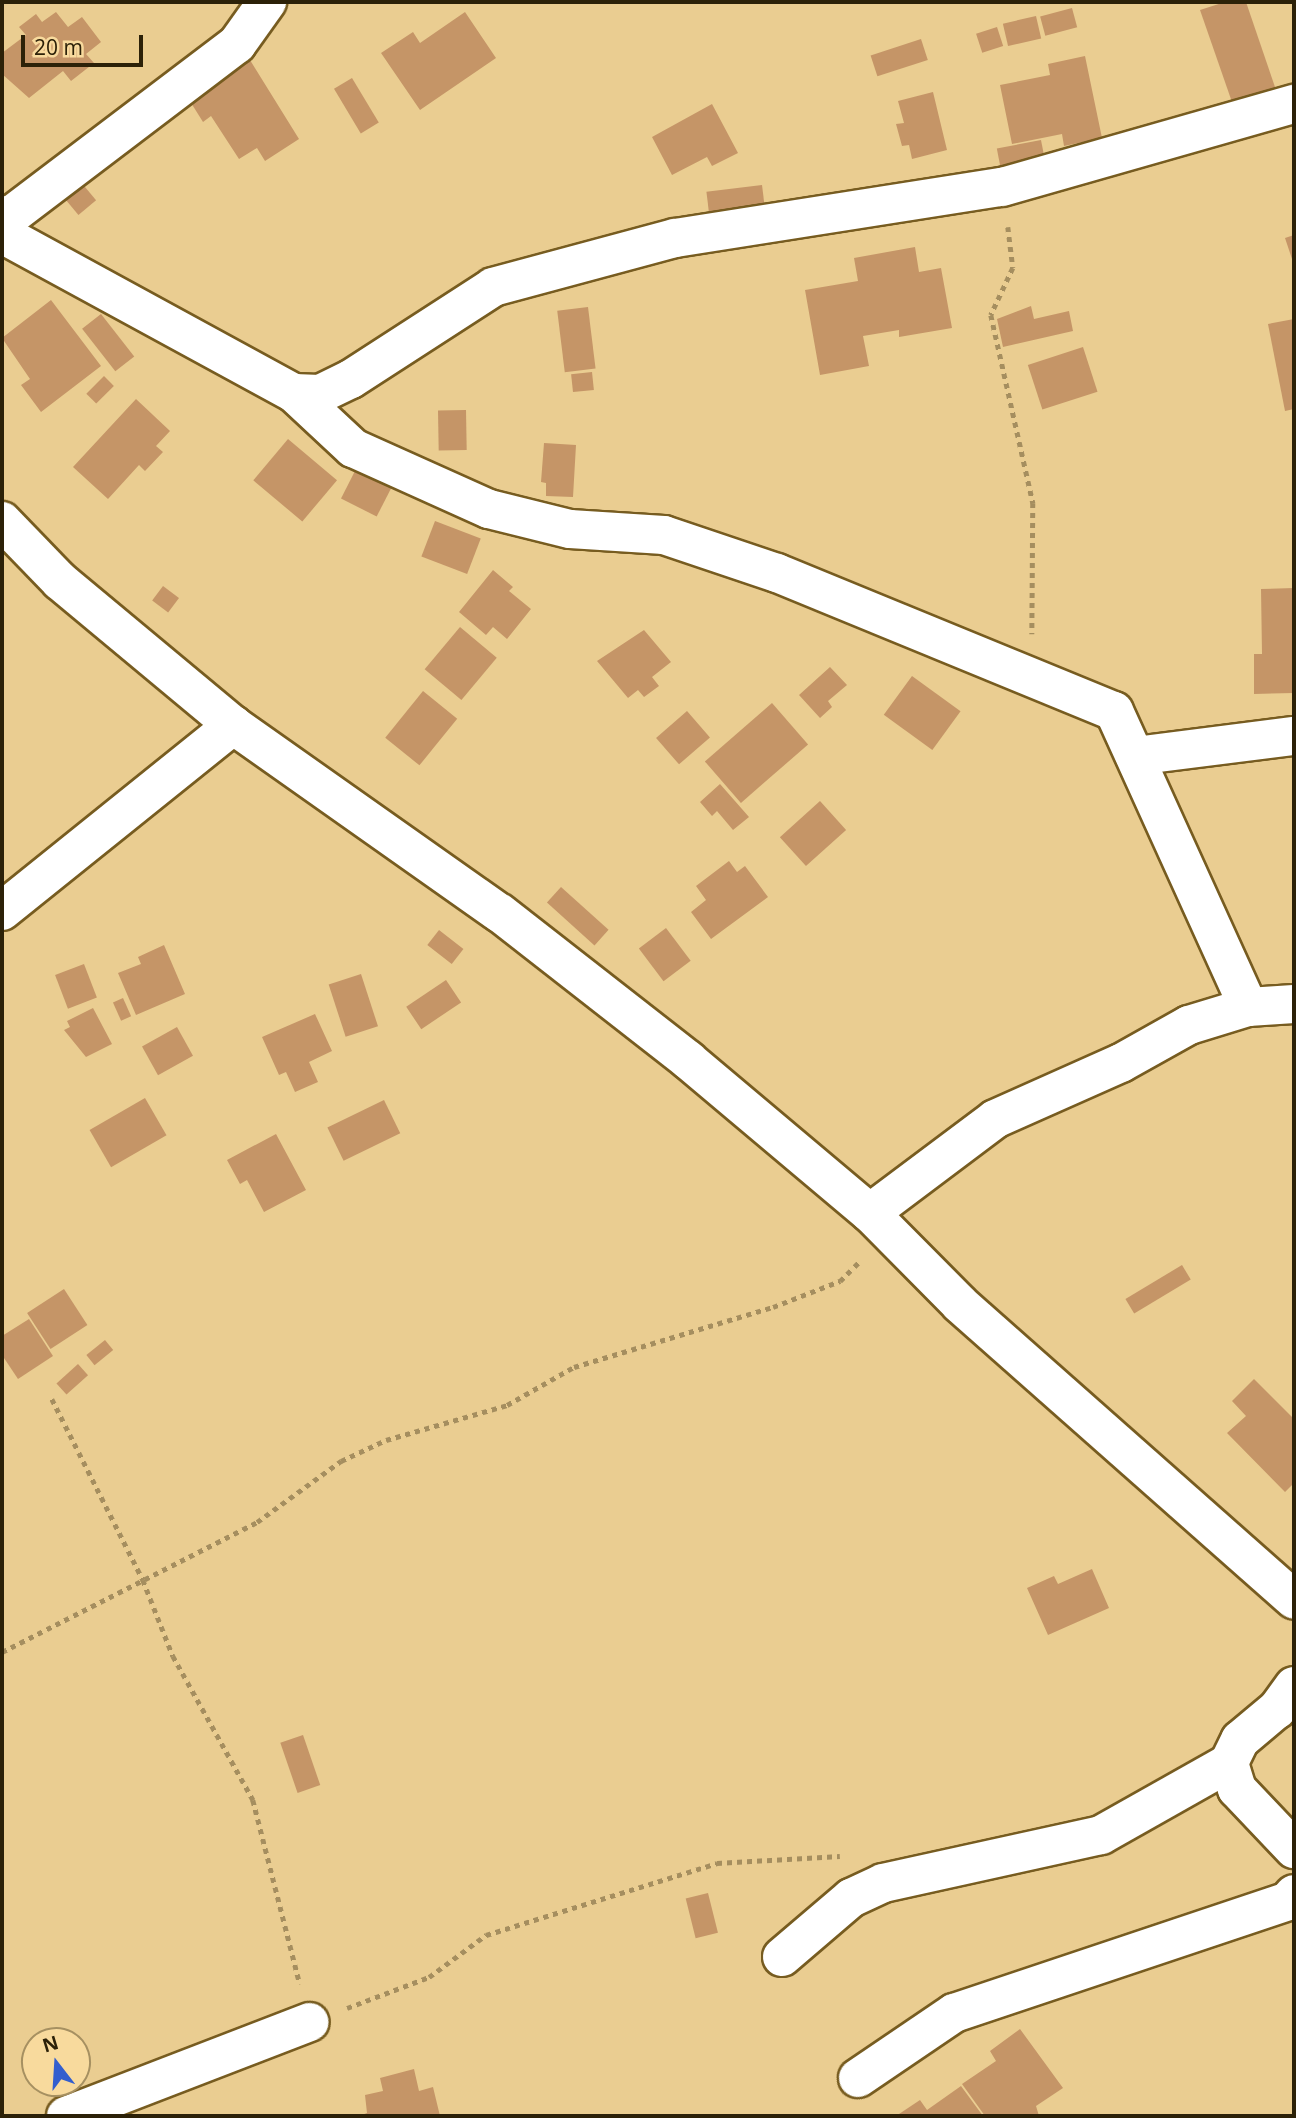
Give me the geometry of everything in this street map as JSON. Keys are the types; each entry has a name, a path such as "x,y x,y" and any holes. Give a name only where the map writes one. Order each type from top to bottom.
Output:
{"street":[{"path":"2,216 13,214 237,44 267,2"},
{"path":"294,393 320,394 351,379 494,287 676,238 1002,187 1294,104"},
{"path":"2,234 294,393 353,448 489,509 570,529 664,535 777,573 1031,674 1114,711 1248,1007"},
{"path":"2,521 60,580 233,725 500,913 688,1060 880,1223 960,1304 1294,1600"},
{"path":"2,911 233,725"},
{"path":"1135,756 1294,736"},
{"path":"880,1223 995,1119 1121,1063 1189,1025 1248,1007 1294,1004"},
{"path":"782,1957 851,1898 884,1883 1101,1835 1229,1763 1240,1740 1277,1709 1294,1686"},
{"path":"1229,1763 1237,1790 1294,1849"},
{"path":"858,2078 954,2013 1288,1901 1294,1894"},
{"path":"66,2116 310,2022"}],"path":[{"path":"1002,187 1013,268 990,315 1033,503 1031,674"},
{"path":"2,1652 257,1522 341,1461 386,1440 507,1405 574,1367 773,1307 840,1281 880,1223"},
{"path":"52,1399 143,1580 173,1656 253,1800 310,2022 429,1977 486,1935 717,1863 855,1856"}],"building":[{"path":"1225,2 1246,2 1276,90 1233,105 1200,10"},
{"path":"1072,8 1077,27 1045,36 1040,17"},
{"path":"56,12 68,27 82,17 101,42 86,54 94,63 71,81 63,71 29,98 2,74 2,53 26,35 19,27 36,14 42,22"},
{"path":"465,12 496,58 420,110 381,53 413,32 420,43"},
{"path":"1036,16 1041,38 1008,46 1003,24"},
{"path":"997,27 1003,46 982,53 976,34"},
{"path":"921,39 928,60 877,76 871,55"},
{"path":"1085,56 1102,138 1064,146 1062,134 1012,144 1000,85 1050,75 1048,64"},
{"path":"250,60 299,139 265,161 257,148 239,159 211,116 203,122 188,98"},
{"path":"352,78 379,123 361,133 334,89"},
{"path":"933,92 947,150 912,159 909,145 902,146 896,124 904,123 898,101"},
{"path":"712,104 738,153 712,166 707,157 672,175 652,137"},
{"path":"1041,140 1045,161 1001,169 997,149"},
{"path":"80,181 96,200 78,215 62,196"},
{"path":"762,185 765,210 709,217 706,192"},
{"path":"1294,235 1294,265 1285,238"},
{"path":"915,247 919,272 941,268 952,328 899,337 899,330 863,336 869,366 820,375 805,290 858,281 854,258"},
{"path":"51,300 101,366 41,412 21,385 30,379 2,338"},
{"path":"1031,306 1034,319 1069,311 1073,331 1003,347 997,319"},
{"path":"588,307 596,369 565,372 557,311"},
{"path":"101,314 134,357 115,371 82,329"},
{"path":"1294,319 1294,409 1285,411 1268,324"},
{"path":"1083,347 1098,392 1042,410 1028,365"},
{"path":"592,372 594,390 573,392 571,374"},
{"path":"104,376 114,386 96,404 86,394"},
{"path":"136,399 170,431 156,446 163,452 145,471 139,465 108,499 73,467"},
{"path":"438,410 466,410 467,450 439,450"},
{"path":"288,439 337,480 302,522 253,480"},
{"path":"544,443 576,445 573,497 546,496 546,483 541,482"},
{"path":"356,469 392,487 377,517 341,498"},
{"path":"435,521 481,539 467,574 421,556"},
{"path":"493,570 513,587 509,591 531,609 507,639 493,627 486,635 459,612"},
{"path":"163,586 179,598 168,612 152,600"},
{"path":"1294,588 1294,693 1254,694 1254,654 1262,654 1261,589"},
{"path":"460,627 497,658 461,700 425,669"},
{"path":"644,630 671,662 652,677 659,686 644,697 638,690 628,698 597,661"},
{"path":"830,667 847,685 828,701 832,707 820,718 799,695"},
{"path":"912,676 961,711 932,750 884,715"},
{"path":"423,691 457,719 419,765 385,738"},
{"path":"772,703 808,745 741,803 705,761"},
{"path":"687,711 710,737 679,764 656,738"},
{"path":"720,784 749,817 733,830 717,811 712,816 700,802"},
{"path":"820,801 846,830 806,866 780,837"},
{"path":"729,861 737,872 745,866 768,897 711,939 691,912 706,900 696,886"},
{"path":"561,887 609,930 595,945 547,903"},
{"path":"666,928 691,961 664,981 639,948"},
{"path":"439,930 463,949 452,964 427,945"},
{"path":"164,945 185,994 136,1015 118,973 141,964 138,957"},
{"path":"84,964 97,998 68,1009 55,975"},
{"path":"361,974 378,1026 346,1037 329,985"},
{"path":"446,980 461,1002 421,1029 406,1007"},
{"path":"123,998 131,1016 121,1021 113,1002"},
{"path":"93,1008 112,1044 86,1057 64,1030 70,1027 67,1021"},
{"path":"315,1014 332,1051 309,1062 318,1082 295,1092 286,1072 279,1075 262,1037"},
{"path":"177,1027 193,1056 158,1075 142,1046"},
{"path":"145,1098 166,1135 111,1167 90,1130"},
{"path":"384,1100 400,1133 344,1161 327,1128"},
{"path":"276,1134 306,1190 264,1212 247,1180 240,1184 227,1160"},
{"path":"1182,1265 1191,1280 1134,1314 1125,1299"},
{"path":"64,1289 87,1325 51,1349 27,1313"},
{"path":"29,1319 53,1356 18,1379 2,1355 2,1336"},
{"path":"105,1340 113,1350 95,1365 86,1355"},
{"path":"78,1364 88,1375 66,1395 56,1383"},
{"path":"1254,1379 1294,1419 1294,1483 1285,1492 1227,1433 1246,1416 1232,1401"},
{"path":"1092,1569 1109,1608 1048,1635 1027,1588 1054,1576 1058,1584"},
{"path":"303,1735 320,1785 298,1793 280,1743"},
{"path":"708,1893 718,1933 696,1938 686,1899"},
{"path":"1020,2029 1063,2088 1036,2106 1039,2116 985,2116 962,2084 996,2061 990,2051"},
{"path":"414,2069 419,2091 433,2087 440,2116 359,2116 367,2113 365,2095 383,2091 380,2078"},
{"path":"961,2086 983,2116 896,2116 920,2100 927,2110"}]}
